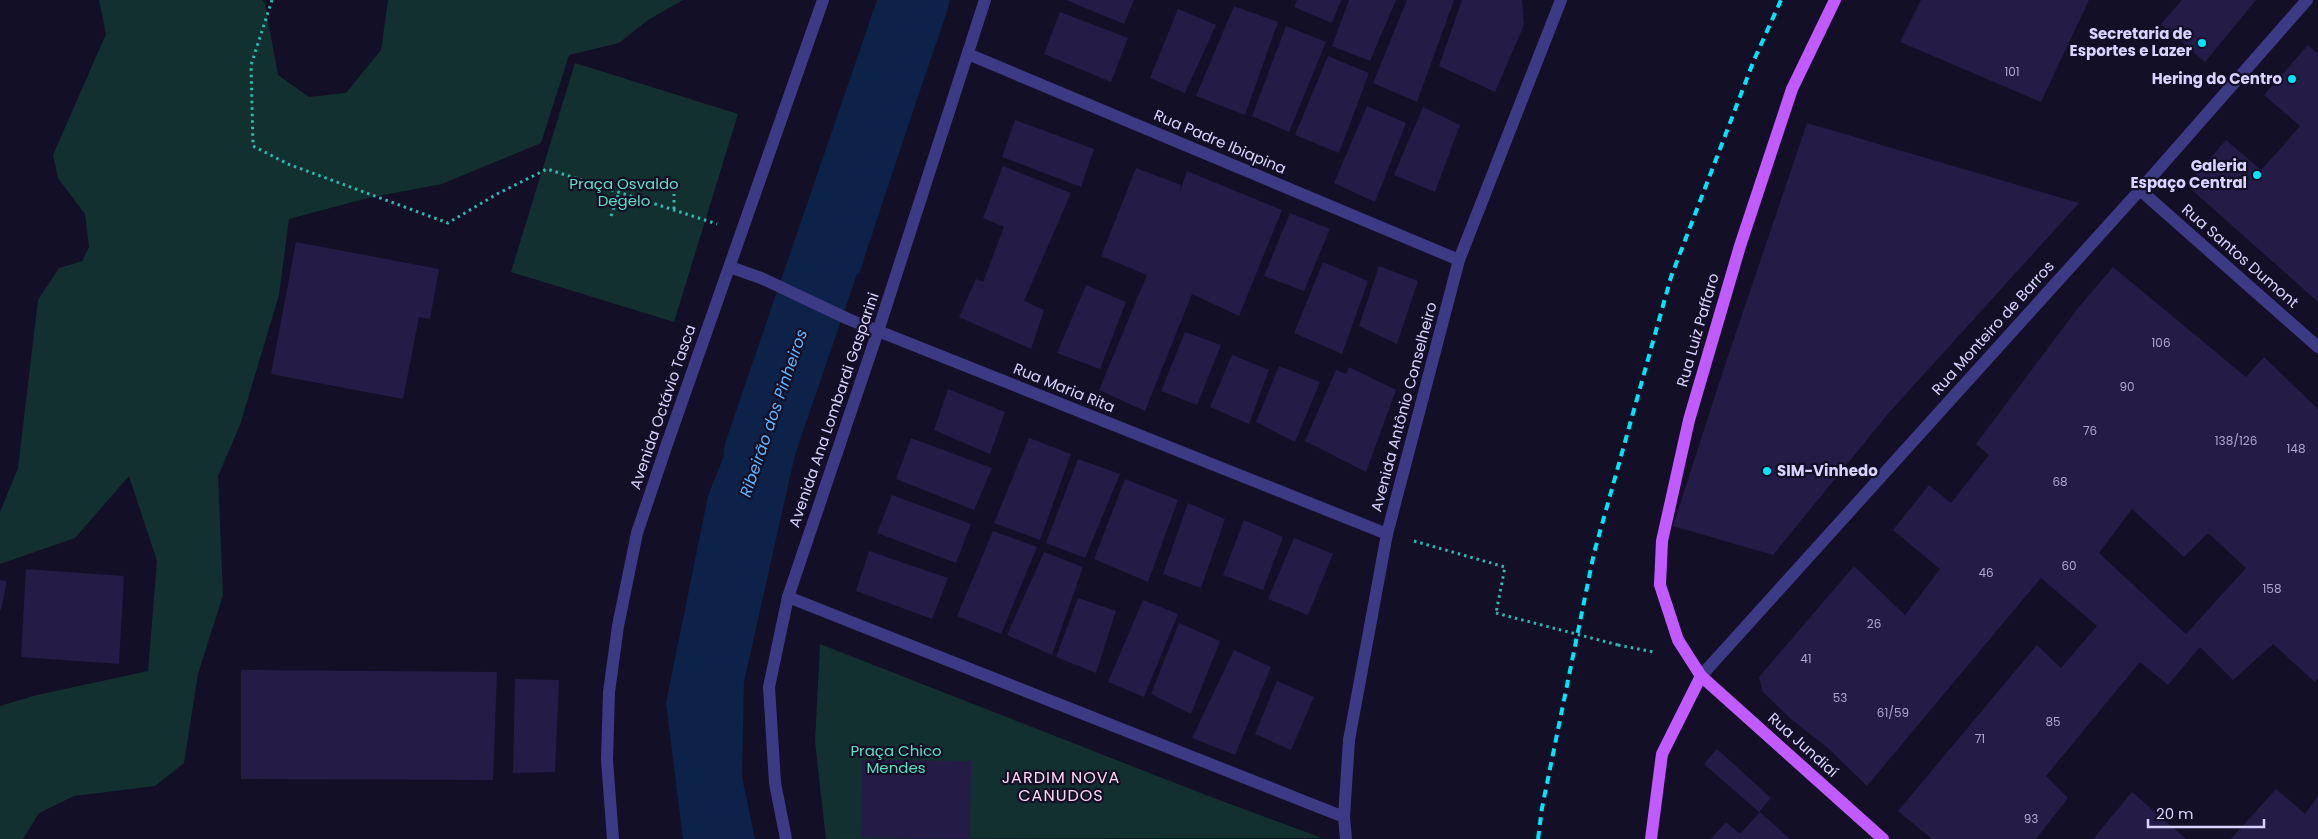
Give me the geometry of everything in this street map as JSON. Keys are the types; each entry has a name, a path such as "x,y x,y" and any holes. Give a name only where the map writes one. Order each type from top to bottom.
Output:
{"main road":[{"name":"Rua Luiz Paffaro","path":"1701,676 1678,640 1660,585 1662,541 1689,420 1740,246 1792,89 1835,0"},
{"path":"1651,839 1662,754 1701,676"},
{"name":"Rua Jundiaí","path":"1701,676 1883,839"}],"street":[{"name":"Avenida Octávio Tasca","path":"613,839 608,760 609,692 620,617 637,533 666,444 823,0"},
{"name":"Avenida Ana Lombardi Gasparini","path":"786,839 775,782 768,687 788,597 878,331 985,0"},
{"name":"Avenida Antônio Conselheiro","path":"1346,839 1344,817 1349,740 1387,534 1459,260 1561,0"},
{"name":"Rua Monteiro de Barros","path":"1701,676 2140,190 2307,0"},
{"name":"Rua Padre Ibiapina","path":"968,54 1459,260"},
{"name":"Rua Santos Dumont","path":"2140,190 2318,347"},
{"name":"Rua Maria Rita","path":"730,267 761,278 848,319 1387,534"},
{"path":"788,597 1344,817"}],"path":[{"path":"272,0 251,65 253,146 288,164 448,223 497,194 548,169 742,233"},
{"path":"611,216 619,192"},
{"path":"674,194 674,209"},
{"path":"1387,534 1505,567 1496,613 1618,645 1656,652"}],"green space":[{"path":"99,0 262,0 265,4 278,75 309,97 346,93 381,50 388,0 683,0 648,20 619,43 569,55 541,143 442,184 368,198 289,219 279,295 240,425 218,476 223,595 198,674 184,763 155,786 74,796 39,813 23,839 0,839 0,706 37,695 148,671 157,561 129,476 75,538 0,564 0,512 18,468 38,300 59,268 82,261 89,247 85,214 58,178 53,155 106,34"},
{"name":"Praça Osvaldo Degelo","path":"575,63 738,114 674,322 511,272"},
{"name":"Praça Chico Mendes","path":"820,644 1211,797 1322,838 826,839 815,742"}],"water":[{"path":"886,0 950,0 859,274 799,246"},
{"path":"763,350 814,370 744,682 742,777 755,839 683,839 666,703 708,496 750,390"}],"building":[{"path":"1066,0 1134,0 1124,24"},
{"path":"1297,0 1341,0 1332,23 1294,7"},
{"path":"1349,0 1396,0 1370,61 1332,46"},
{"path":"1407,0 1454,0 1417,102 1373,83"},
{"path":"1462,0 1522,0 1524,25 1495,92 1439,66"},
{"path":"1921,0 2089,0 2041,102 1900,42"},
{"name":"Secretaria de Esportes e Lazer","path":"2182,0 2256,0 2205,62 2161,24"},
{"path":"1234,6 1278,22 1245,115 1196,96"},
{"path":"1178,9 1216,25 1185,93 1150,78"},
{"path":"1060,12 1128,38 1111,82 1044,54"},
{"path":"1286,26 1326,42 1289,132 1252,116"},
{"name":"Galeria Espaço Central","path":"2308,45 2318,54 2318,302 2192,190 2192,179 2226,140 2261,170 2300,126 2264,95"},
{"path":"1328,56 1369,73 1339,153 1295,135"},
{"path":"1367,106 1406,123 1375,202 1334,183"},
{"path":"1423,107 1460,125 1435,192 1394,175"},
{"path":"1015,120 1094,149 1081,187 1002,157"},
{"path":"1807,123 2079,203 1887,415 1773,555 1673,526"},
{"path":"1003,166 1071,193 1024,301 1044,310 1031,349 959,317 976,279 983,282 1004,227 983,218"},
{"path":"1136,168 1181,185 1179,194 1187,171 1282,210 1239,316 1192,294 1145,411 1099,390 1147,275 1101,256"},
{"path":"1290,213 1330,229 1304,291 1264,276"},
{"path":"296,242 439,269 430,319 419,317 403,399 271,374"},
{"path":"1323,262 1368,281 1342,354 1294,333"},
{"path":"1379,266 1418,281 1397,344 1359,326"},
{"path":"2113,267 2246,377 2264,357 2318,409 2318,678 2315,682 2273,644 2233,680 2200,647 2168,685 2140,662 2046,776 2068,798 2036,839 1932,839 1898,811 2037,645 2061,668 2097,626 2041,578 1867,786 1829,749 1791,719 1763,692 1759,677 1854,566 1905,615 1940,569 1893,530 1929,485 1951,503 1989,455 1976,444 2078,308","holes":["2132,509 2184,557 2208,533 2246,568 2186,634 2099,553"]},
{"path":"1086,285 1126,302 1100,369 1057,353"},
{"path":"1185,332 1221,345 1197,405 1161,391"},
{"path":"1232,355 1269,370 1249,424 1210,407"},
{"path":"1279,366 1320,382 1295,442 1256,422"},
{"path":"1349,367 1396,390 1366,472 1305,441 1336,370 1346,374"},
{"path":"948,389 1005,412 990,454 934,430"},
{"path":"911,438 992,468 974,510 896,479"},
{"path":"1029,438 1071,454 1040,540 994,523"},
{"path":"1078,459 1120,474 1085,558 1046,543"},
{"path":"1125,479 1178,500 1148,582 1094,559"},
{"path":"892,495 971,524 956,563 877,533"},
{"path":"1188,503 1225,519 1201,588 1163,574"},
{"path":"1244,520 1283,537 1263,590 1223,575"},
{"path":"993,531 1037,547 1001,634 957,616"},
{"path":"1294,538 1333,554 1308,615 1268,599"},
{"path":"869,551 948,578 932,619 856,591"},
{"path":"1044,552 1083,567 1052,655 1007,635"},
{"path":"26,569 124,576 119,664 21,657"},
{"path":"0,580 7,581 1,610 0,610"},
{"path":"1078,598 1116,611 1096,673 1056,657"},
{"path":"1143,600 1178,614 1144,697 1108,682"},
{"path":"1179,623 1220,641 1191,714 1151,694"},
{"path":"1234,650 1271,667 1235,755 1192,738"},
{"path":"241,670 497,672 493,780 241,779"},
{"path":"515,679 559,680 555,772 513,773"},
{"path":"1277,681 1314,697 1291,750 1255,734"},
{"path":"1717,749 1771,798 1759,812 1704,764"},
{"path":"862,760 971,761 970,839 861,837"},
{"path":"2276,789 2305,814 2318,796 2318,839 2231,839"},
{"path":"2132,792 2186,839 2093,839"},
{"path":"1760,812 1790,839 1711,839 1726,822 1740,834"}],"waterway":[{"name":"Ribeirão dos Pinheiros","path":"759,452 914,0"}],"railway":[{"path":"1538,839 1542,808 1594,553 1671,277 1754,60 1781,0"}],"place":[{"name":"Secretaria de Esportes e Lazer","path":"2202,43"},
{"name":"Hering do Centro","path":"2292,79"},
{"name":"Galeria Espaço Central","path":"2257,175"},
{"name":"SIM-Vinhedo","path":"1767,471"}],"district":[{"name":"JARDIM NOVA CANUDOS","path":"1061,786"}]}
